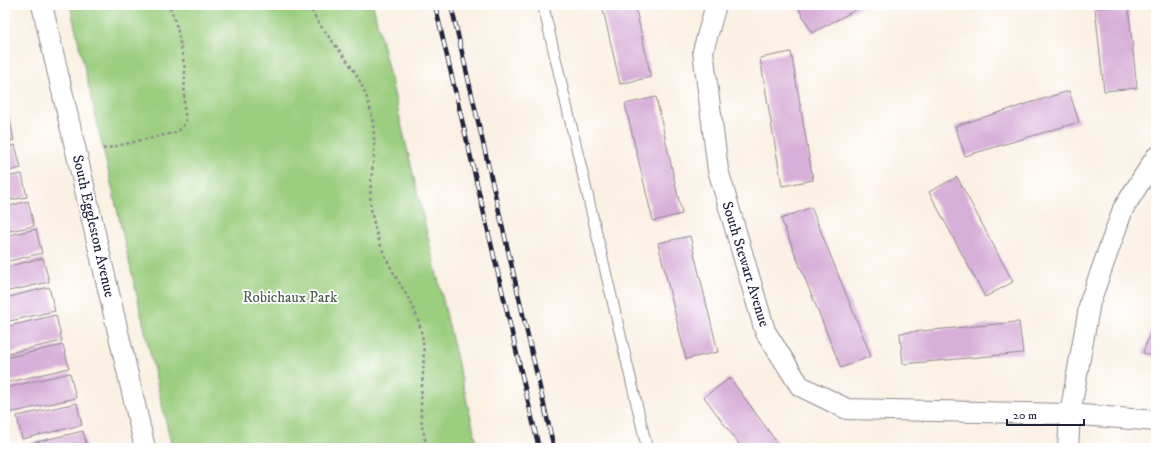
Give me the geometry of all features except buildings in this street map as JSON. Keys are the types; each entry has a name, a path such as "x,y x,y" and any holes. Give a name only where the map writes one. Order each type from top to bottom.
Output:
{"street":[{"name":"South Eggleston Avenue","path":"42,5 145,448"},
{"name":"South Stewart Avenue","path":"716,5 703,52 718,170 765,331 800,386 847,409 1070,414 1156,421"},
{"path":"1068,448 1070,414 1090,302 1123,209 1156,157"}],"lane":[{"path":"543,5 647,448"}],"path":[{"path":"104,149 178,132 186,122 184,106 185,69 177,27 169,5"},
{"path":"309,5 314,17 327,36 354,70 371,109 374,130 374,154 370,194 373,222 390,266 411,301 422,332 424,360 420,408 428,448"}],"green space":[{"name":"Robichaux Park","path":"70,5 373,5 478,448 172,448"}],"railway":[{"path":"435,5 539,448"},
{"path":"451,5 554,448"}]}
